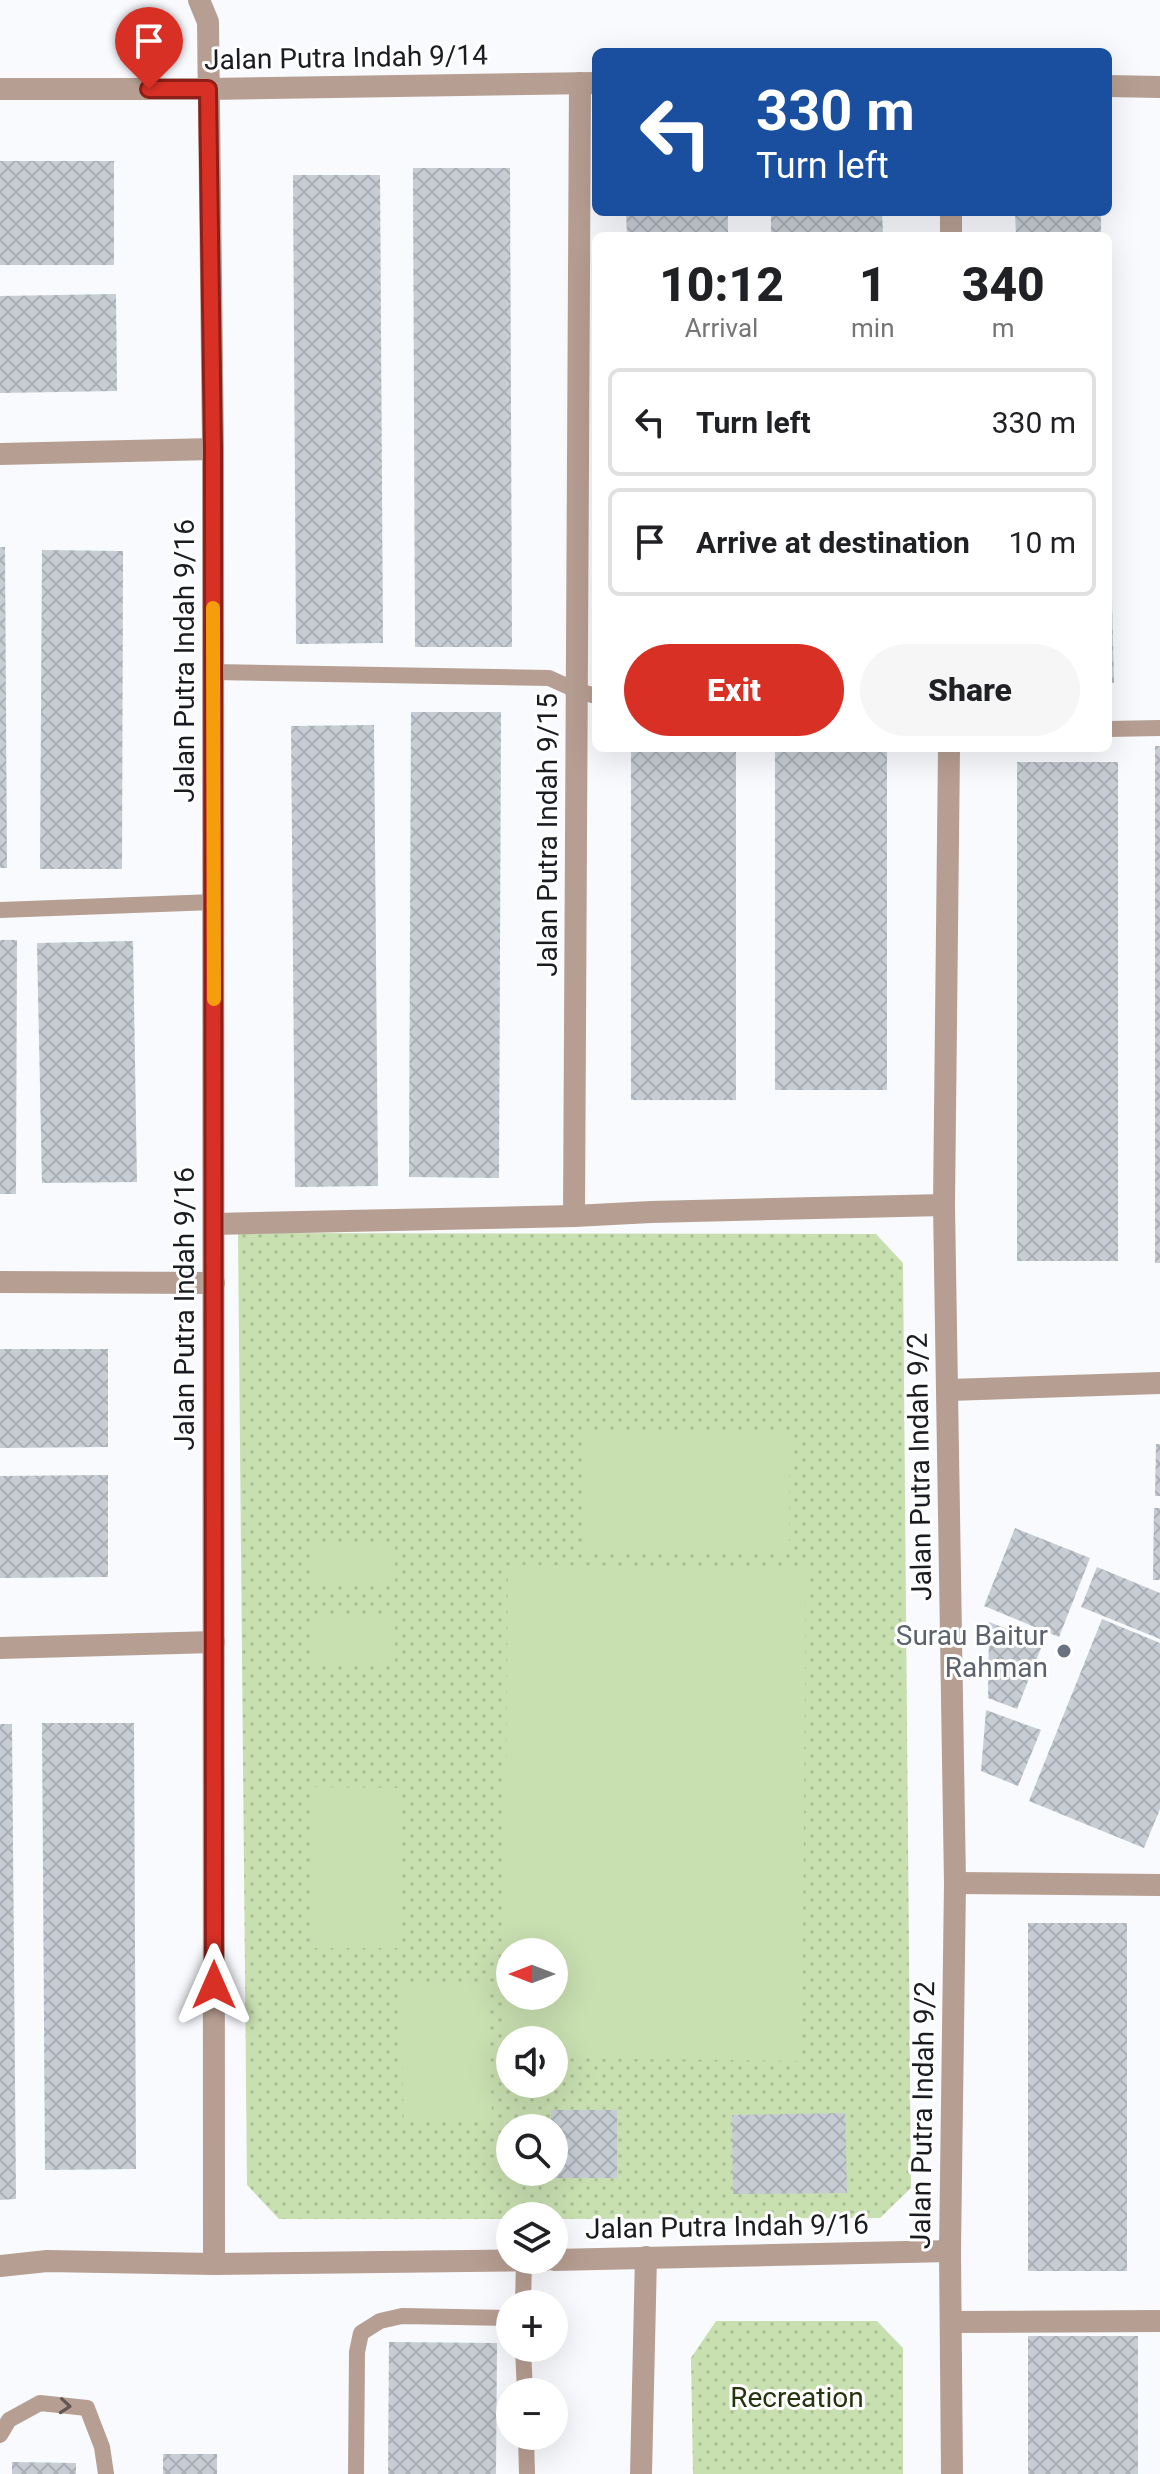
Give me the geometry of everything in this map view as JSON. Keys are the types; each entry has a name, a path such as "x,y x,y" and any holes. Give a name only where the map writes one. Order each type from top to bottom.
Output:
{"street":[{"path":"199,0 208,22"},
{"path":"208,22 217,0"},
{"name":"Jalan Putra Indah 9/16","path":"208,22 213,449 214,2264"},
{"name":"Jalan Putra Indah 9/14","path":"0,89 588,83"},
{"name":"Jalan Putra Indah 9/15","path":"574,1216 587,694 588,83"},
{"path":"1112,86 1160,87"},
{"path":"0,454 213,449"},
{"name":"Jalan Putra Indah 9/2","path":"949,752 944,1205 955,1883 950,2251 952,2474"},
{"path":"214,1224 944,1205"},
{"path":"0,1282 214,1283"},
{"path":"949,1390 1160,1383"},
{"path":"0,1648 214,1642"},
{"path":"955,1883 1160,1885"},
{"name":"Jalan Putra Indah 9/16","path":"568,2260 950,2251"},
{"path":"641,2474 646,2257"},
{"path":"0,2266 47,2261 214,2264 496,2261"},
{"path":"951,2322 1160,2321"}],"lane":[{"path":"213,672 549,678 587,694"},
{"path":"1112,729 1160,728"},
{"path":"0,910 214,902"},
{"path":"356,2474 357,2352 361,2333 380,2321 402,2316 496,2318"},
{"path":"0,2435 9,2420 40,2403 87,2408 102,2447 106,2474"},
{"path":"526,2450 527,2474"}],"green space":[{"path":"238,1233 876,1234 903,1263 911,2188 880,2218 568,2219 568,2202 496,2202 496,2219 279,2219 247,2185"},
{"path":"584,1432 790,1434 789,1554 583,1553"},
{"path":"312,1544 395,1544 395,1586 312,1586"},
{"path":"508,1565 806,1567 802,2061 568,2058 568,2026 504,2026 504,2010 568,2010 568,1938 505,1938"},
{"path":"312,1618 395,1618 395,1662 312,1662"},
{"path":"312,1787 400,1788 399,1948 310,1948"},
{"path":"488,1982 492,2120 404,2122 400,1985"},
{"name":"Recreation","path":"716,2321 877,2321 903,2348 903,2474 693,2474 691,2358"}],"building":[{"path":"0,161 114,161 114,265 0,265"},
{"path":"413,168 510,168 512,647 415,647"},
{"path":"293,175 380,175 383,643 296,644"},
{"path":"626,216 728,216 728,232 627,232"},
{"path":"771,216 882,216 883,232 771,232"},
{"path":"1015,216 1101,216 1101,232 1016,232"},
{"path":"116,294 117,391 0,393 0,296"},
{"path":"0,547 5,547 7,868 0,868"},
{"path":"42,550 123,551 122,869 40,869"},
{"path":"1112,597 1114,683 1112,683"},
{"path":"411,712 501,712 499,1178 409,1177"},
{"path":"374,725 378,1186 295,1187 291,726"},
{"path":"1155,746 1160,746 1160,1263 1155,1263"},
{"path":"631,752 736,752 736,1100 631,1100"},
{"path":"775,752 887,752 887,1090 775,1090"},
{"path":"1017,762 1118,762 1118,1261 1017,1261"},
{"path":"0,940 17,940 16,1194 0,1194"},
{"path":"133,941 137,1182 42,1183 37,943"},
{"path":"0,1349 108,1349 108,1447 0,1448"},
{"path":"1156,1444 1160,1444 1160,1496 1155,1496"},
{"path":"108,1475 108,1577 0,1578 0,1476"},
{"path":"1154,1508 1160,1508 1160,1580 1153,1580"},
{"path":"1015,1528 1090,1558 1059,1637 984,1606"},
{"path":"1097,1567 1160,1593 1160,1639 1081,1607"},
{"path":"1102,1619 1160,1643 1160,1809 1144,1848 1029,1801"},
{"path":"989,1622 1043,1643 1017,1709 988,1698"},
{"path":"986,1710 1041,1730 1018,1786 981,1771"},
{"path":"42,1723 134,1723 136,2169 45,2170"},
{"path":"0,1724 12,1724 16,2199 0,2200"},
{"path":"1028,1923 1127,1923 1127,2271 1028,2271"},
{"path":"551,2110 617,2110 617,2178 568,2178 568,2114 551,2114"},
{"path":"845,2113 847,2193 733,2194 732,2115"},
{"path":"1028,2336 1138,2336 1138,2474 1028,2474"},
{"path":"389,2342 496,2343 496,2474 388,2474"},
{"path":"163,2454 217,2454 217,2474 163,2474"},
{"path":"12,2462 76,2463 76,2474 12,2474"}],"slow traffic":[{"path":"213,608 214,999"}],"place":[{"name":"Surau Baitur Rahman","path":"1064,1651"}],"route":[{"path":"149,89 208,89 213,449 214,1985"}]}
